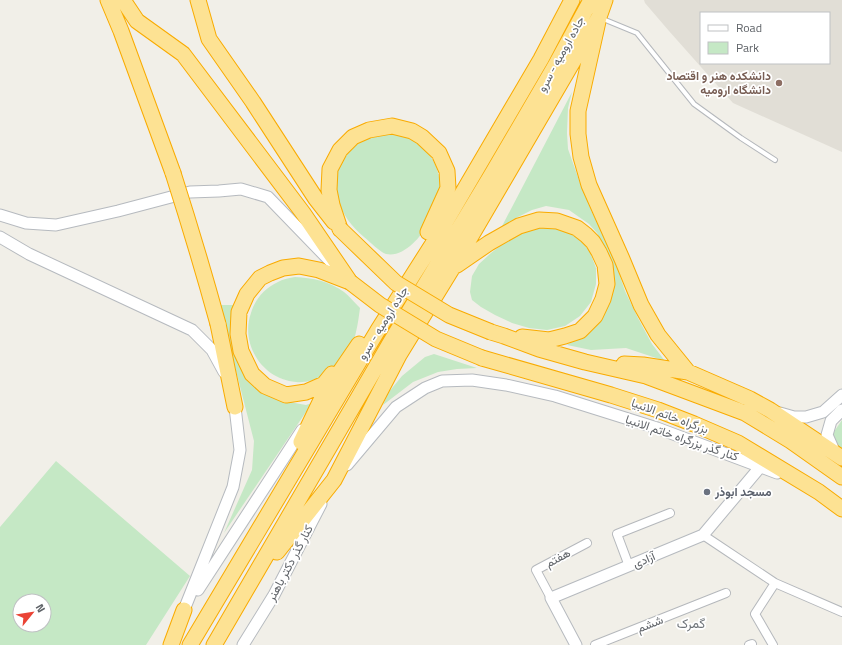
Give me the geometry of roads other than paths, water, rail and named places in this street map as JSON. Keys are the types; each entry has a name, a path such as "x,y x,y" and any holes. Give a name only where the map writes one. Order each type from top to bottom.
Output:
{"highway":[{"path":"108,0 121,31 173,173 188,221 218,324 235,407"},
{"path":"123,0 137,21 183,54 303,213 350,282"},
{"path":"198,0 209,39 316,199 340,229 396,283 449,315 497,334 539,349 585,362 646,376 745,413 791,441 842,477"},
{"name":"جاده ارومیه - سرو","path":"190,645 378,330 432,245 541,59 572,0"},
{"name":"جاده ارومیه - سرو","path":"214,645 390,343 536,100 591,0"},
{"path":"242,598 334,480 399,355 453,267 598,17 605,0"},
{"path":"598,17 578,111 578,134 581,156 590,185 641,305 658,335 688,372"},
{"path":"340,229 329,190 330,169 340,150 353,137 370,130 392,126 412,131 422,137 439,153 447,171 448,188 428,232"},
{"path":"257,533 322,398 356,348 428,232 479,165"},
{"path":"453,267 489,243 519,226 539,220 557,221 577,228 593,242 600,252 605,265 606,284 603,299 595,316 580,330 549,340 497,334"},
{"path":"350,282 319,270 299,266 283,268 270,273 260,278 247,294 239,312 238,334 241,351 252,374 265,386 286,395 306,392 324,384 356,348"},
{"name":"بزرگراه خاتم الانبیا","path":"350,282 380,305 436,339 482,358 658,410 738,443 813,489 842,509"},
{"path":"585,362 643,365 688,372 750,399 770,410 839,455"},
{"path":"813,489 842,514"},
{"path":"171,645 184,610"}],"main road":[{"path":"0,215 26,223 56,225 118,211 190,192 241,189 268,197 350,282"},
{"path":"0,237 28,254 192,330 212,350 225,373 235,407 240,450 233,487 184,610"},
{"name":"کنار گذر بزرگراه خاتم الانبیا","path":"334,480 396,407 424,388 442,381 472,380 506,385 555,396 657,428 761,466 813,489"},
{"path":"770,410 794,417 806,417 823,412 842,395"},
{"path":"164,645 184,610 322,398"},
{"path":"839,455 827,435 831,421 842,410"},
{"name":"آزادی","path":"551,598 703,535 761,466"},
{"name":"کنار گذر دکتر باهنر","path":"242,645 274,595 334,480"},
{"path":"551,598 576,645"}],"street":[{"path":"628,566 617,534 670,513"},
{"path":"703,535 775,583 842,612"},
{"name":"هفتم","path":"551,598 536,570 587,543"},
{"path":"773,645 755,614 775,583"},
{"name":"ششم","path":"595,645 726,593"}],"lane":[{"path":"598,17 636,33 694,104 774,160"}],"place":[{"name":"دانشکده هنر و اقتصاد دانشگاه ارومیه","path":"779,83"},
{"name":"مسجد ابوذر","path":"707,492"}],"district":[{"name":"گمرک","path":"691,623"}]}
